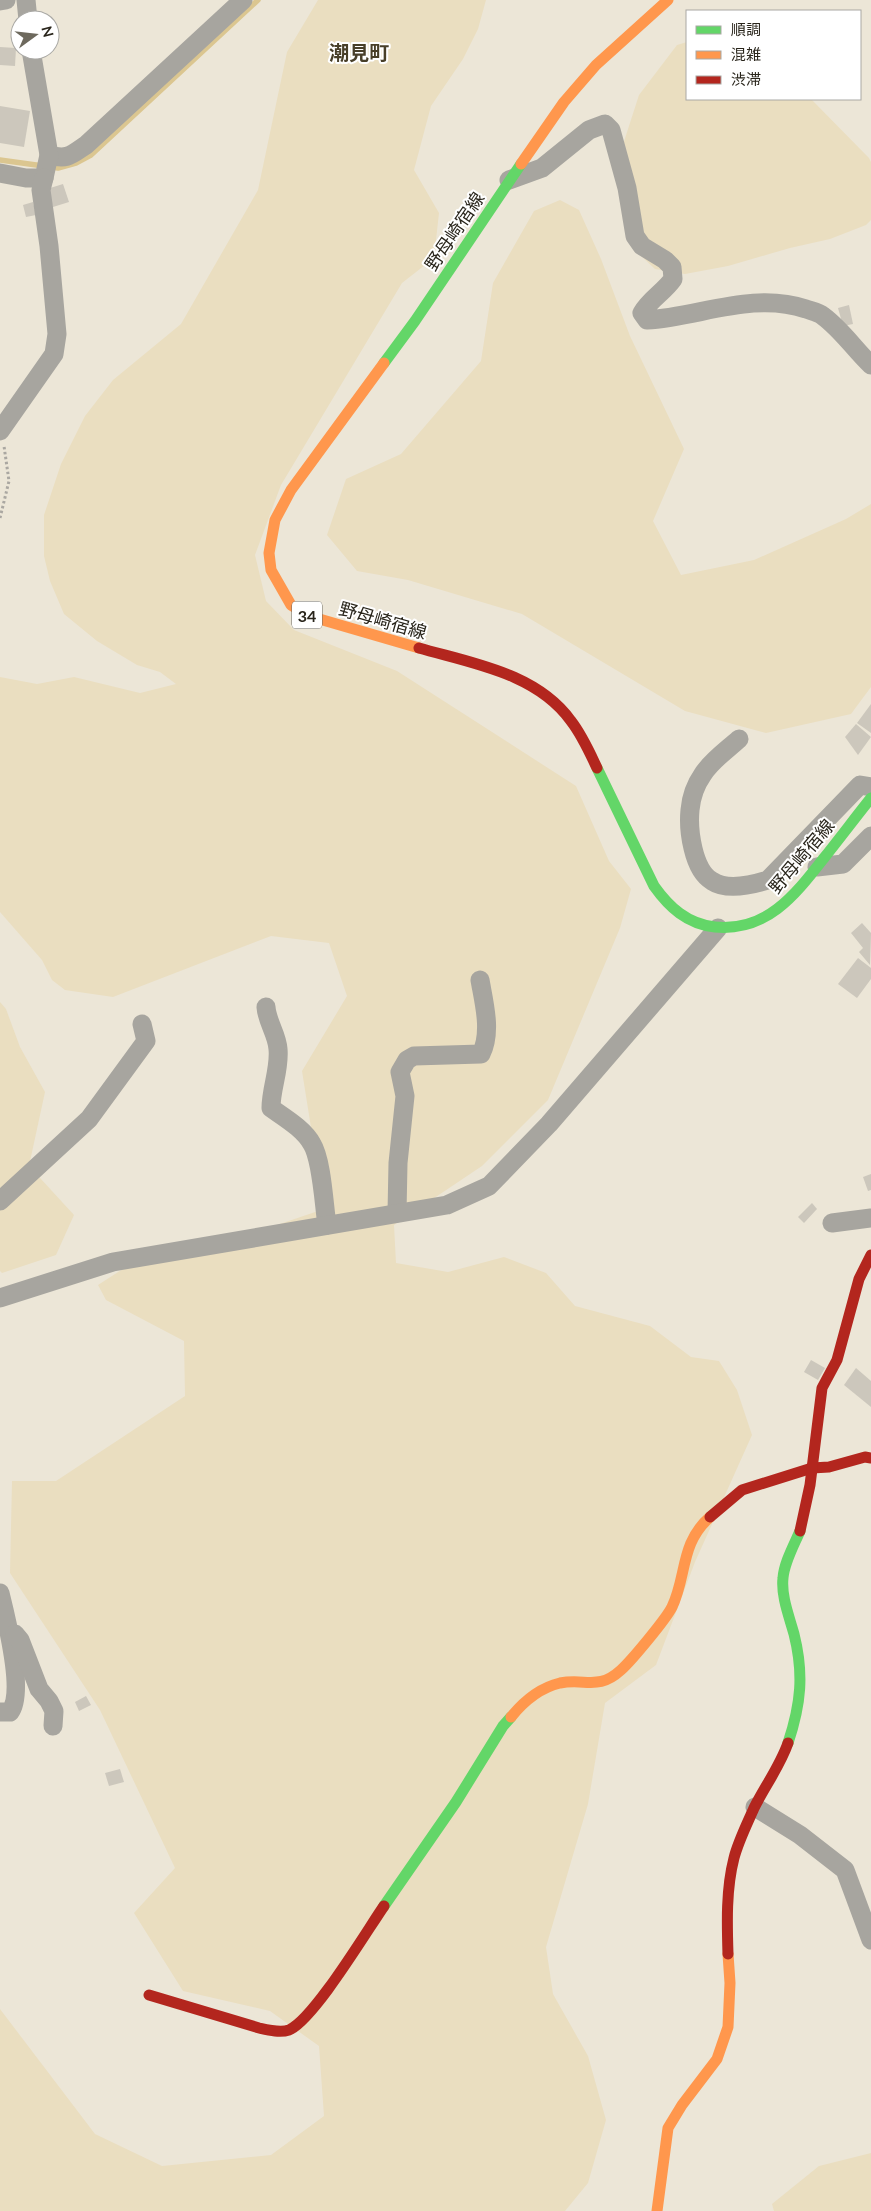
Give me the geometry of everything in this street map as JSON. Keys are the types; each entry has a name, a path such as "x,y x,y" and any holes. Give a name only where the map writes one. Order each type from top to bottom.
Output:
{"street":[{"path":"0,1 6,0"},
{"path":"0,173 26,178 61,158 68,157 86,145 243,0"},
{"name":"野母崎宿線","path":"668,0 596,65 564,102 415,321 291,490 275,520 269,553 271,570 291,605 309,616 500,672 526,683 547,697 570,719 586,744 648,877 658,893 669,908 680,916 694,922 718,928 744,926 757,922 770,914 796,894 871,798"},
{"path":"1,430 54,354 57,334 49,246 40,190 47,166 32,60"},
{"path":"510,180 542,168 589,130 605,124 612,130 627,188 635,236 642,246 665,260 672,267 673,279 667,288 646,305 642,313 647,320 744,304 768,303 797,306 821,314 835,326 871,365"},
{"path":"739,739 719,756 704,773 695,790 690,809 691,840 700,868 712,881 732,886 751,886 768,880 860,785 871,787"},
{"path":"817,867 843,864 871,836"},
{"path":"0,1298 113,1262 447,1205 489,1186 549,1124 718,928"},
{"path":"398,1213 398,1163 405,1096 400,1072 407,1060 414,1056 481,1054 485,1045 486,1029 480,980"},
{"path":"266,1007 267,1018 278,1047 278,1062 271,1095 271,1108 292,1124 312,1144 319,1172 327,1225"},
{"path":"0,1201 88,1120 146,1041 142,1024"},
{"path":"832,1223 871,1218"},
{"path":"657,2211 668,2128 682,2105 717,2059 728,2028 730,1983 727,1926 729,1884 734,1857 755,1807 784,1754 797,1717 801,1691 796,1643 783,1590 783,1576 803,1522 822,1388 838,1360 859,1279 871,1255"},
{"path":"150,1995 264,2030 285,2031 302,2020 324,1994 456,1802 503,1726 524,1700 544,1689 561,1683 597,1683 607,1681 622,1669 671,1609 678,1592 682,1568 690,1544 706,1521 742,1490 812,1468 829,1467 865,1457 871,1458"},
{"path":"0,1593 8,1625 16,1691 14,1706 10,1712 0,1712"},
{"path":"8,1625 20,1640 39,1690 49,1701 54,1712 53,1726"},
{"path":"755,1807 800,1835 846,1870 871,1940"}],"path":[{"path":"0,518 9,481 1,430"}],"shaded area":[{"path":"318,0 486,0 478,29 463,59 431,106 414,170 439,213 434,258 402,283 281,485 255,555 266,601 294,630 397,671 576,786 609,861 631,889 620,928 548,1100 482,1166 394,1225 396,1263 448,1272 504,1257 546,1273 575,1306 650,1326 691,1357 719,1361 737,1390 752,1435 695,1562 656,1665 605,1703 588,1804 546,1947 553,1994 588,2056 606,2120 588,2183 565,2211 0,2211 0,2009 95,2134 162,2166 271,2155 324,2116 319,2046 270,2011 183,1991 134,1913 175,1868 100,1710 10,1573 12,1481 56,1481 185,1396 184,1341 106,1300 98,1285 129,1265 179,1258 324,1209 302,1071 347,996 329,943 271,936 113,997 65,990 52,980 42,960 0,912 0,677 37,684 74,677 140,693 176,684 160,672 137,665 97,641 64,614 50,581 44,556 44,515 61,464 85,416 113,380 181,324 258,190 287,52"},
{"path":"686,42 686,100 812,100 871,162 871,220 866,225 830,239 790,248 728,266 685,274 655,269 638,253 618,160 639,95 677,45"},
{"path":"560,200 579,210 601,259 630,336 684,449 653,521 681,575 754,560 846,519 871,504 871,687 851,714 766,733 685,711 522,614 408,580 357,571 327,535 346,479 401,454 481,361 493,283 534,211"},
{"path":"0,1002 6,1009 20,1047 45,1092 29,1166 74,1215 56,1255 2,1273 0,1271"},
{"path":"871,2153 871,2211 774,2211 772,2204 819,2166"}],"building":[{"path":"0,47 10,48 10,60 15,60 15,66 0,65"},
{"path":"0,106 30,111 24,147 0,143"},
{"path":"63,184 69,202 53,207 47,189"},
{"path":"33,202 36,215 26,217 23,205"},
{"path":"849,305 853,324 843,326 838,308"},
{"path":"871,704 871,733 857,723"},
{"path":"856,724 871,737 858,755 845,737"},
{"path":"862,923 871,933 870,965 859,952 863,948 851,933"},
{"path":"858,958 871,968 871,979 857,998 838,984"},
{"path":"871,1174 871,1190 868,1191 863,1177"},
{"path":"812,1203 817,1209 804,1223 798,1217"},
{"path":"811,1360 825,1368 818,1380 804,1372"},
{"path":"856,1368 871,1381 871,1407 844,1385"},
{"path":"86,1696 91,1705 79,1711 75,1702"},
{"path":"120,1769 124,1782 109,1786 105,1773"}],"waterway":[{"path":"0,160 58,168 76,163 91,155 258,0"}],"traffic: fast":[{"path":"384,363 415,321 521,164"},
{"path":"597,768 654,886 666,901 687,918 715,927 733,927 750,924 778,908 813,872 871,798"},
{"path":"788,1743 796,1715 800,1676 794,1634 784,1599 783,1578 787,1560 800,1531"},
{"path":"384,1906 456,1802 503,1726 511,1717"}],"traffic: slow":[{"path":"521,164 564,102 596,65 668,0"},
{"path":"384,363 291,490 275,520 269,553 271,570 291,605 309,616 419,648"},
{"path":"511,1717 521,1706 545,1688 560,1683 598,1682 613,1676 626,1665 669,1613 677,1595 689,1549 700,1527 710,1517"},
{"path":"657,2211 668,2128 682,2105 717,2059 728,2027 730,1983 728,1954"}],"traffic: jam":[{"path":"419,648 502,672 540,691 557,705 571,721 597,768"},
{"path":"800,1531 810,1485 822,1388 837,1360 859,1279 871,1255"},
{"path":"710,1517 742,1490 812,1468 829,1467 865,1457 871,1458"},
{"path":"728,1954 728,1894 731,1870 736,1852 754,1808 777,1768 788,1743"},
{"path":"149,1995 259,2028 278,2031 289,2030 300,2023 312,2010 353,1954 384,1906"}],"district":[{"name":"潮見町","path":"359,52"}]}
